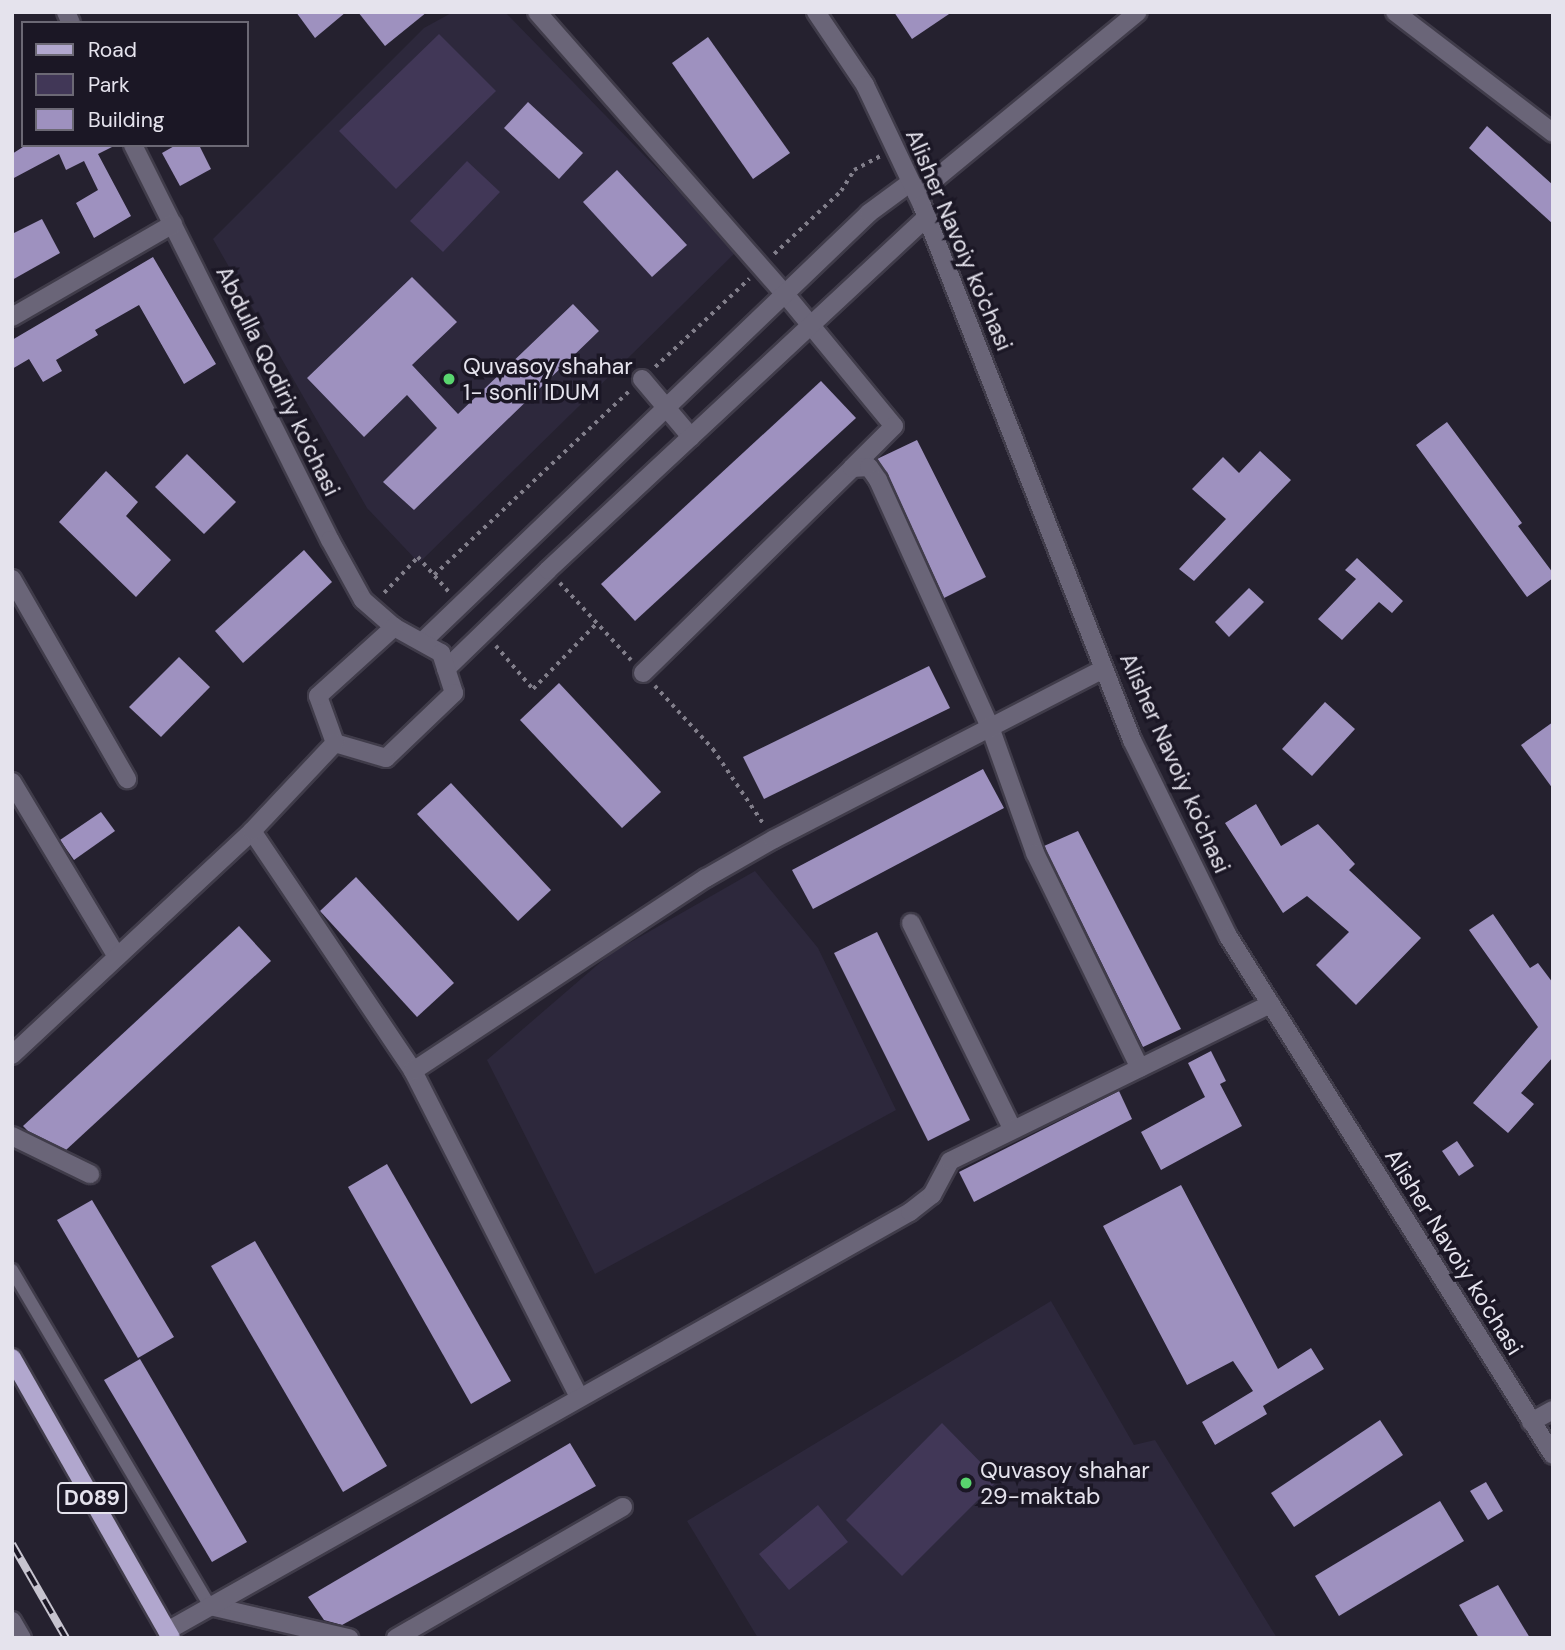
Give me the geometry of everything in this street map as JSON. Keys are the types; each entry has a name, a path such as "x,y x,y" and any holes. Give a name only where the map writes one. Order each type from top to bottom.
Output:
{"main road":[{"name":"D089","path":"12,1358 169,1634"}],"street":[{"path":"537,12 785,294 894,426 643,674"},
{"name":"Alisher Navoiy ko'chasi","path":"816,12 865,85 927,217 1132,740 1228,936 1553,1455"},
{"path":"422,642 869,213 914,188 1138,12"},
{"path":"1395,12 1553,133"},
{"name":"Abdulla Qodiriy ko'chasi","path":"134,147 330,540 363,600 394,627"},
{"path":"446,669 927,217"},
{"path":"12,317 173,223"},
{"path":"642,379 691,437"},
{"path":"852,468 869,467 878,480 990,727 1035,853 1140,1068"},
{"path":"12,579 18,601 127,779"},
{"path":"394,627 442,653 454,693 386,758 335,743 318,696 394,627"},
{"path":"413,1071 706,878 780,835 1104,669"},
{"path":"14,1049 252,831 335,743"},
{"path":"12,782 117,957"},
{"path":"252,831 413,1071 579,1397"},
{"path":"911,923 1012,1128"},
{"path":"169,1634 210,1606 910,1212 932,1195 950,1161 1012,1128 1271,1004"},
{"path":"12,1136 90,1174"},
{"path":"1531,1422 1553,1410"},
{"path":"396,1638 623,1507"},
{"path":"210,1606 349,1638"},
{"path":"12,1621 22,1638"}],"lane":[{"path":"12,1270 210,1606"}],"path":[{"path":"434,575 841,191 854,170 895,148"}],"shaded area":[{"name":"Quvasoy shahar 1- sonli IDUM","path":"453,12 505,12 737,251 419,563 367,508 213,239 424,28"},
{"path":"755,871 818,948 896,1110 595,1274 487,1060 610,954"},
{"name":"Quvasoy shahar 29-maktab","path":"1051,1301 1134,1445 1155,1440 1277,1638 758,1638 687,1521"}],"green space":[{"path":"439,34 496,91 396,189 339,131"},
{"path":"467,161 500,192 443,252 410,221"},
{"path":"942,1423 998,1480 902,1576 846,1520"},
{"path":"818,1505 848,1542 789,1590 759,1554"}],"building":[{"path":"296,12 346,12 315,38"},
{"path":"358,12 427,12 385,46"},
{"path":"894,12 952,12 912,39"},
{"path":"708,37 790,153 753,179 672,63"},
{"path":"528,102 583,153 559,179 504,128"},
{"path":"1487,126 1553,185 1553,224 1469,148"},
{"path":"23,147 112,147 98,154 131,216 94,238 76,203 98,190 84,161 66,170 59,154 12,179 12,154"},
{"path":"172,147 200,147 211,169 180,186 162,153"},
{"path":"617,170 687,245 652,277 583,202"},
{"path":"42,219 60,253 12,280 12,234"},
{"path":"153,257 216,364 184,384 139,305 95,330 98,335 56,360 62,371 43,382 29,359 12,369 12,340"},
{"path":"412,277 457,322 412,365 458,414 573,304 599,331 414,510 383,482 437,428 407,395 364,437 307,378"},
{"path":"821,381 856,418 635,621 601,584"},
{"path":"1447,422 1522,523 1518,526 1553,573 1553,578 1527,597 1416,445"},
{"path":"917,440 986,577 944,598 888,475 877,459"},
{"path":"1260,451 1291,480 1194,581 1179,569 1226,519 1192,489 1223,457 1239,473"},
{"path":"187,454 236,502 204,534 155,487"},
{"path":"106,471 138,502 126,516 171,560 136,597 59,522"},
{"path":"304,550 332,582 243,663 215,631"},
{"path":"1357,558 1403,601 1392,613 1379,602 1342,640 1318,619 1356,579 1345,570"},
{"path":"1249,588 1264,602 1229,637 1215,622"},
{"path":"179,657 210,687 161,737 129,707"},
{"path":"929,666 950,708 764,799 743,757"},
{"path":"559,683 661,792 622,828 520,720"},
{"path":"1325,702 1355,729 1312,776 1282,749"},
{"path":"1553,722 1553,789 1521,745"},
{"path":"983,769 1004,808 813,909 792,870"},
{"path":"451,783 551,890 518,921 417,814"},
{"path":"1256,804 1281,846 1318,824 1355,864 1349,870 1421,938 1356,1005 1316,965 1349,932 1307,896 1283,913 1225,823"},
{"path":"101,812 115,831 74,860 60,840"},
{"path":"1078,831 1181,1029 1143,1047 1044,846"},
{"path":"356,877 454,983 417,1017 320,911"},
{"path":"1493,914 1530,968 1538,963 1553,983 1553,1057 1521,1093 1534,1104 1508,1133 1473,1103 1538,1027 1469,930"},
{"path":"239,926 271,961 66,1150 23,1126"},
{"path":"877,932 970,1120 928,1141 834,953"},
{"path":"1211,1051 1226,1081 1220,1084 1242,1126 1161,1170 1141,1132 1205,1097 1188,1063"},
{"path":"1119,1091 1132,1119 974,1202 959,1172"},
{"path":"1457,1141 1474,1166 1459,1176 1442,1151"},
{"path":"387,1164 511,1381 471,1404 348,1187"},
{"path":"1181,1185 1278,1369 1311,1348 1324,1369 1263,1406 1267,1414 1215,1445 1202,1422 1253,1391 1233,1361 1187,1385 1103,1226"},
{"path":"92,1200 174,1337 138,1358 57,1220"},
{"path":"255,1241 387,1466 343,1492 211,1266"},
{"path":"140,1359 247,1542 212,1562 104,1380"},
{"path":"1380,1420 1403,1455 1294,1527 1271,1493"},
{"path":"570,1443 596,1486 342,1625 324,1620 308,1597"},
{"path":"1486,1482 1503,1511 1488,1520 1470,1491"},
{"path":"1440,1501 1464,1541 1339,1616 1315,1576"},
{"path":"1498,1585 1530,1638 1479,1638 1459,1605"}],"railway":[{"path":"12,1544 66,1638"}],"place":[{"name":"Quvasoy shahar 1- sonli IDUM","path":"449,379"},
{"name":"Quvasoy shahar 29-maktab","path":"966,1483"}]}
